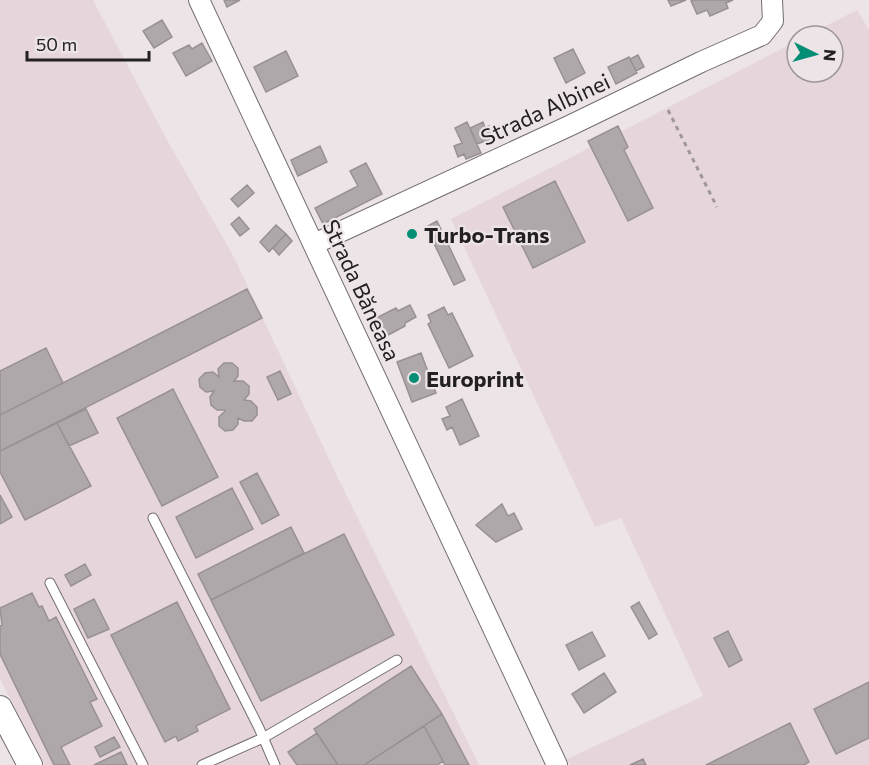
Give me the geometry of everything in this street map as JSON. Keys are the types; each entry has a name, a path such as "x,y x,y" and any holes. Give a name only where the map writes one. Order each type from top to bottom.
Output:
{"street":[{"name":"Strada Băneasa","path":"199,0 557,765"},
{"name":"Strada Albinei","path":"314,244 762,35 772,21 772,0"},
{"path":"0,708 30,765"}],"lane":[{"path":"153,518 275,765"},
{"path":"51,583 142,765"},
{"path":"202,765 263,738 397,660"}],"path":[{"path":"668,110 717,207"}],"shaded area":[{"path":"0,0 93,0 167,140 235,259 337,476 479,765 45,765 0,679"},
{"path":"857,10 869,30 869,765 570,765 567,759 703,696 621,518 595,527 451,219 785,47 785,84 845,84 845,24 830,24"}],"building":[{"path":"224,0 240,0 227,7"},
{"path":"668,0 686,0 671,6"},
{"path":"733,0 726,3 728,8 710,16 707,10 697,14 691,1"},
{"path":"162,20 172,37 154,48 143,31"},
{"path":"202,43 212,61 186,76 173,53 189,45 192,49"},
{"path":"573,49 585,73 566,83 554,58"},
{"path":"286,51 298,76 266,92 254,67"},
{"path":"638,55 644,67 636,71 630,59"},
{"path":"629,57 637,73 616,84 608,67"},
{"path":"467,122 481,153 466,159 464,154 458,157 454,146 462,143 455,128"},
{"path":"483,122 485,128 489,126 493,138 477,144 470,128"},
{"path":"618,126 628,147 624,150 653,208 628,221 588,141"},
{"path":"320,146 327,162 298,176 291,160"},
{"path":"366,163 382,194 323,224 315,208 358,186 350,171"},
{"path":"555,181 585,242 533,268 503,207"},
{"path":"247,185 254,193 238,207 231,199"},
{"path":"239,217 249,229 240,236 231,224"},
{"path":"437,221 465,280 454,285 426,227"},
{"path":"276,225 286,234 269,252 260,242"},
{"path":"286,234 292,241 279,255 273,248"},
{"path":"247,289 262,318 0,451 0,415"},
{"path":"410,305 416,317 405,323 405,326 379,340 370,321 396,308 398,311"},
{"path":"444,307 448,315 452,313 473,356 449,368 428,324 431,322 428,315"},
{"path":"46,348 63,383 0,415 0,371"},
{"path":"421,353 436,393 412,402 397,362"},
{"path":"224,363 232,363 238,368 238,376 234,381 243,381 249,386 249,394 244,400 251,401 257,407 257,415 252,421 238,418 238,424 233,430 225,431 219,426 219,417 225,411 217,410 211,405 210,397 214,391 206,392 200,387 199,379 205,373 213,372 219,377 218,369"},
{"path":"280,371 291,394 278,400 267,377"},
{"path":"173,389 218,477 162,506 117,418"},
{"path":"462,399 479,436 460,445 452,427 447,430 442,419 450,416 446,407"},
{"path":"86,409 98,433 69,446 57,423"},
{"path":"57,423 91,486 25,520 0,472 0,451"},
{"path":"257,473 279,515 262,524 240,482"},
{"path":"232,488 253,529 196,558 176,517"},
{"path":"0,495 12,517 0,524"},
{"path":"502,504 508,516 514,513 522,529 496,542 476,525"},
{"path":"291,527 304,553 211,600 198,574"},
{"path":"344,534 394,635 261,701 211,600"},
{"path":"85,564 91,575 71,586 65,575"},
{"path":"32,593 39,607 42,606 49,621 56,617 97,699 90,702 102,726 61,747 70,765 54,765 0,654 0,626 2,625 0,608"},
{"path":"94,599 109,629 88,638 74,609"},
{"path":"177,602 230,709 196,726 198,731 178,741 176,736 165,742 111,635"},
{"path":"639,602 657,634 649,639 631,607"},
{"path":"728,631 742,660 729,667 714,638"},
{"path":"592,632 605,656 579,670 566,645"},
{"path":"411,666 442,714 364,765 338,765 314,729"},
{"path":"604,673 616,692 584,713 572,694"},
{"path":"869,682 869,738 836,754 814,709"},
{"path":"442,714 469,765 445,765 424,726"},
{"path":"790,723 809,762 804,765 706,765"},
{"path":"424,726 443,761 437,765 364,765"},
{"path":"317,733 338,765 297,765 288,752"},
{"path":"114,737 120,747 100,757 95,747"},
{"path":"121,752 127,765 94,765"},
{"path":"643,759 646,765 630,765"}],"place":[{"name":"Turbo-Trans","path":"412,234"},
{"name":"Europrint","path":"414,378"}]}
